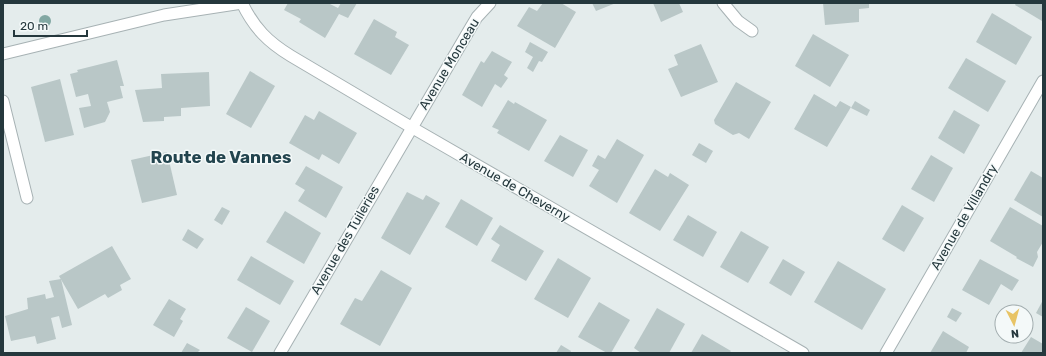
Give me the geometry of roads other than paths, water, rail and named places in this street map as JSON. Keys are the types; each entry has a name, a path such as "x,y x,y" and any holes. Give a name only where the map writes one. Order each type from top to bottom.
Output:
{"street":[{"name":"Avenue de Cheverny","path":"242,3 254,24 275,46 411,127 803,353"},
{"path":"3,54 164,15 242,3"},
{"name":"Avenue Monceau","path":"411,127 471,26 490,3"},
{"path":"722,3 738,21 752,31"},
{"name":"Avenue de Villandry","path":"886,353 1043,81"},
{"path":"3,101 27,198"},
{"name":"Avenue des Tuileries","path":"280,353 411,127"}],"district":[{"name":"Route de Vannes","path":"221,157"}]}
